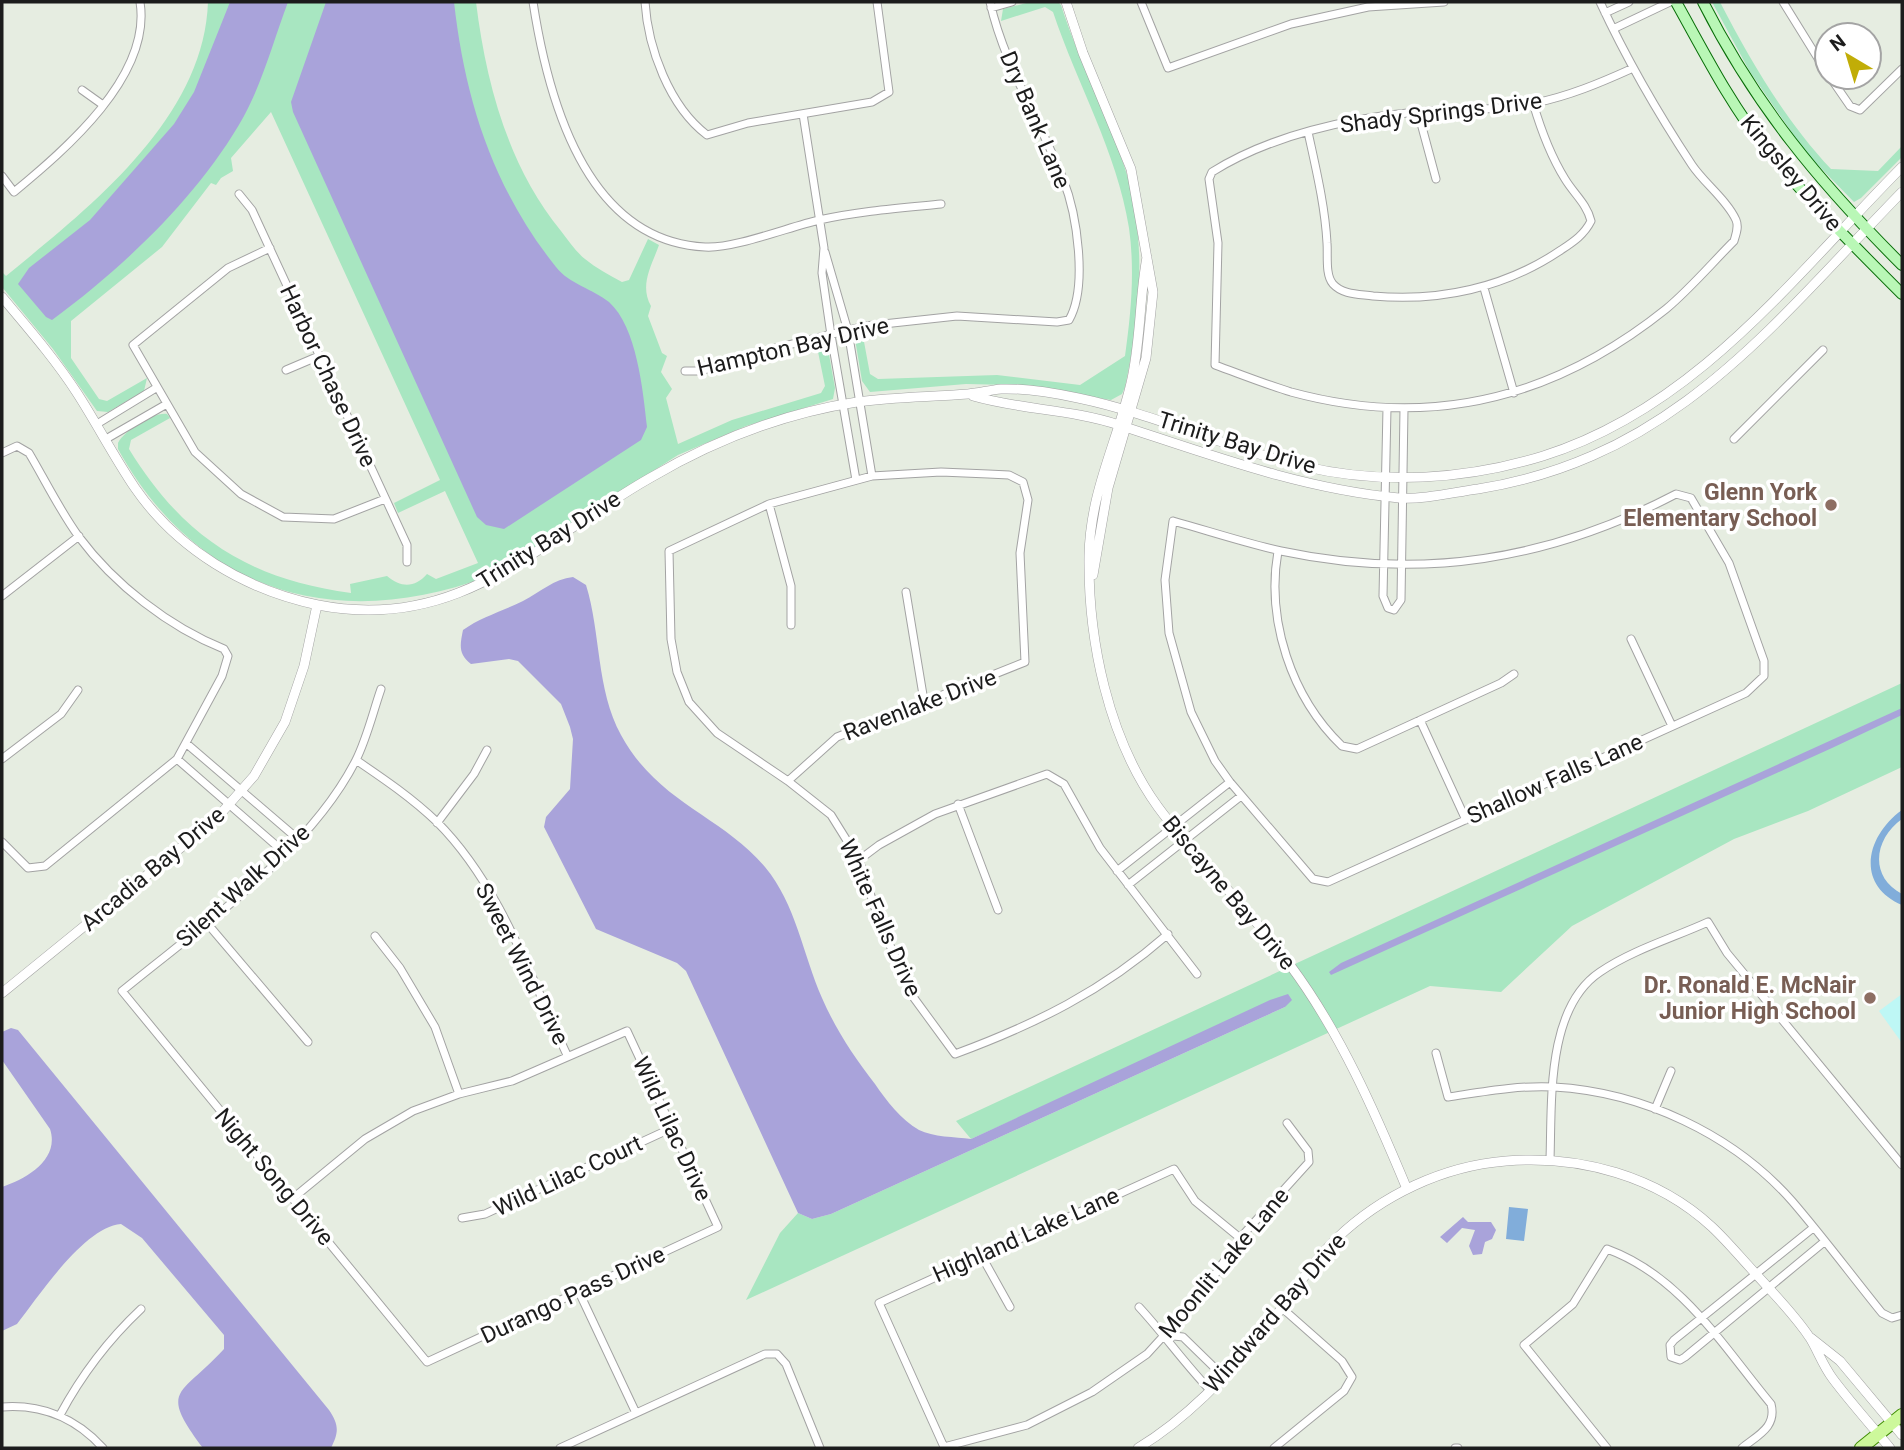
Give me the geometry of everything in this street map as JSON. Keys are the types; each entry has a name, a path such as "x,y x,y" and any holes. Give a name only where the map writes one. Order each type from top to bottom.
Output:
{"main road":[{"name":"Kingsley Drive","path":"1676,2 1735,104 1765,148 1839,231 1902,294"},
{"name":"Kingsley Drive","path":"1703,2 1741,73 1768,114 1811,169 1902,265"},
{"path":"1861,1448 1897,1419"}],"street":[{"path":"2,176 14,192 55,158 116,88 133,54 142,14 140,2"},
{"path":"533,2 540,44 565,129 609,202 663,241 707,248 819,220 941,204"},
{"path":"645,2 659,62 674,97 691,122 707,135 748,123 872,102 889,92 877,2"},
{"path":"991,5 1012,2"},
{"name":"Biscayne Bay Drive","path":"1066,2 1083,52 1131,169 1147,257 1137,354 1127,410 1103,466 1090,534 1096,647 1113,712 1140,778 1173,827 1273,942 1308,990 1346,1057 1407,1189"},
{"path":"1140,2 1168,68 1291,24 1368,4 1444,2"},
{"path":"1404,409 1401,600 1394,610 1384,603 1387,408 1457,405 1514,393 1580,367 1630,337 1678,298 1734,241 1737,230 1735,219 1697,173 1631,69 1600,2"},
{"path":"1605,13 1629,2"},
{"path":"1613,29 1670,2"},
{"path":"1783,2 1813,51"},
{"name":"Dry Bank Lane","path":"991,5 998,33 1064,180 1073,215 1079,270 1078,304 1069,320"},
{"name":"Shady Springs Drive","path":"1387,408 1291,392 1215,365 1218,243 1209,179 1212,172 1256,150 1308,132 1418,112 1534,103 1577,92 1631,69"},
{"path":"1883,88 1902,69"},
{"path":"82,90 103,104"},
{"path":"1839,91 1850,106 1860,110 1879,91"},
{"path":"1308,132 1322,202 1329,279 1347,293 1402,298 1484,288 1553,256 1585,232 1591,221 1588,211 1565,179 1544,140 1534,103"},
{"path":"1418,112 1436,179"},
{"path":"791,625 791,586 769,504 872,476 848,331 824,248 803,114"},
{"name":"Trinity Bay Drive","path":"2,297 52,358 153,511 202,556 261,588 317,605 365,609 399,606 478,587 519,564 642,482 681,461 738,435 860,402 1002,389 1041,392 1127,410 1300,466 1403,480 1470,473 1541,457 1579,444 1654,405 1713,360 1902,167"},
{"name":"Trinity Bay Drive","path":"968,394 999,403 1122,426 1297,483 1402,498 1527,480 1599,455 1625,442 1700,394 1736,362 1902,192"},
{"name":"Harbor Chase Drive","path":"239,194 252,210 407,545 407,562"},
{"path":"270,248 228,268 133,345 165,405 195,452 241,494 283,517 334,519 385,499"},
{"path":"824,248 822,273 856,480"},
{"path":"1484,288 1514,393"},
{"name":"Hampton Bay Drive","path":"685,371 701,372 760,352 865,326 957,316 1057,322 1069,320"},
{"path":"1734,439 1823,350"},
{"path":"286,370 319,356"},
{"path":"97,424 156,388"},
{"path":"106,439 165,405"},
{"path":"2,453 17,446 29,453 79,536 119,581 162,615 223,649 228,656 222,676 177,759 45,866 28,868 2,842"},
{"name":"Ravenlake Drive","path":"788,780 837,737 1025,662 1020,553 1028,500 1023,482 1009,475 941,472 872,476"},
{"name":"Shallow Falls Lane","path":"1241,796 1313,879 1328,882 1672,726 1758,685 1764,676 1764,661 1729,563 1690,498 1676,494 1623,520 1565,541 1481,560 1401,566"},
{"name":"White Falls Drive","path":"769,504 669,551 671,639 677,672 689,702 717,733 788,780 831,815 859,860 879,920 911,994 955,1054 1048,1015 1102,986 1168,934"},
{"path":"1128,885 1241,796 1202,738 1174,660 1165,580 1173,521 1278,551 1401,566"},
{"path":"2,596 47,558 79,536"},
{"path":"1278,551 1274,584 1276,611 1290,669 1307,701 1342,746 1357,749 1502,683 1514,674"},
{"path":"906,592 924,701"},
{"name":"Arcadia Bay Drive","path":"2,993 216,819 254,776 285,722 304,666 317,605"},
{"path":"1631,639 1672,726"},
{"name":"Silent Walk Drive","path":"122,992 286,854 324,811 356,760 381,689"},
{"path":"2,759 61,713 78,690"},
{"path":"1420,720 1466,820"},
{"path":"187,744 299,840"},
{"path":"437,823 474,775 487,750"},
{"path":"177,759 286,854"},
{"name":"Sweet Wind Drive","path":"356,760 398,789 437,823 472,866 507,923 567,1055"},
{"path":"859,860 910,827 958,804 1039,774 1054,776 1063,784 1086,826 1116,871 1197,974"},
{"path":"1116,871 1230,782"},
{"path":"958,804 998,910"},
{"path":"206,922 308,1042"},
{"path":"1550,1159 1557,1048 1563,1026 1577,997 1598,973 1708,922 1727,953 1902,1165"},
{"path":"375,936 400,968 435,1027 459,1094"},
{"name":"Night Song Drive","path":"122,992 427,1362"},
{"name":"Wild Lilac Drive","path":"567,1055 626,1031 718,1227"},
{"path":"1436,1053 1448,1097 1496,1090 1553,1087 1608,1096 1655,1109 1709,1133 1784,1193 1882,1313 1892,1318 1902,1315"},
{"path":"292,1199 365,1139 413,1111 459,1094 512,1081 567,1055"},
{"path":"1655,1109 1671,1071"},
{"name":"Moonlit Lake Lane","path":"944,1447 1027,1425 1092,1392 1147,1354 1201,1295 1240,1238 1308,1162 1308,1151 1287,1123"},
{"name":"Wild Lilac Court","path":"462,1218 485,1214 672,1128"},
{"name":"Windward Bay Drive","path":"1138,1448 1164,1431 1224,1377 1282,1308 1314,1263 1336,1239 1369,1212 1407,1189 1435,1177 1485,1164 1550,1159 1613,1172 1667,1194 1713,1228 1769,1288 1810,1338 1832,1378 1890,1448"},
{"name":"Highland Lake Lane","path":"944,1447 879,1303 1174,1168 1195,1201 1240,1238"},
{"name":"Durango Pass Drive","path":"427,1362 718,1227"},
{"path":"1813,1228 1670,1345 1671,1357 1680,1360 1824,1242"},
{"path":"1607,1448 1524,1345 1573,1304 1607,1249 1648,1268 1665,1280 1771,1404 1774,1416 1770,1426 1742,1448"},
{"path":"981,1255 1010,1307"},
{"path":"579,1292 636,1413"},
{"path":"1139,1307 1165,1335 1170,1347 1210,1390"},
{"path":"1274,1448 1344,1391 1352,1377 1342,1361 1282,1308"},
{"path":"60,1415 80,1379 110,1338 141,1309"},
{"path":"1165,1335 1183,1337 1224,1377"},
{"name":"Windward Bay Drive","path":"1810,1338 1840,1361 1897,1419 1902,1435"},
{"path":"560,1448 765,1354 777,1354 786,1364 820,1448"},
{"path":"2,1408 26,1405 60,1415 91,1435 103,1448"}],"green space":[{"path":"208,2 476,2 486,63 502,122 527,179 561,231 585,259 622,282 629,280 648,239 659,245 646,283 651,306 648,316 662,353 667,356 661,372 672,389 666,398 678,444 732,420 821,393 825,386 816,342 826,344 828,349 835,388 833,399 746,426 678,455 489,576 433,593 379,601 326,599 277,588 231,568 188,538 151,498 118,449 122,438 140,423 161,414 167,414 170,418 131,440 129,449 172,507 196,530 222,549 280,577 351,593 350,584 387,576 397,583 408,585 418,582 427,574 436,579 478,563 445,491 398,513 394,503 440,480 271,112 231,158 233,171 221,178 216,185 211,183 162,247 71,321 71,358 99,399 107,401 147,378 144,391 108,412 97,411 53,349 2,287 2,272 6,276 72,221 137,157 164,122 186,85 202,45"},
{"path":"1030,2 1058,2 1061,5 1127,175 1137,228 1139,281 1125,387 1122,394 1111,400 1012,385 966,384 870,392 862,381 855,339 862,331 870,374 878,379 997,375 1080,385 1125,356 1132,276 1131,244 1123,200 1106,145 1053,12 1045,7 1001,21 1003,9"},
{"path":"1712,2 1720,2 1770,90 1799,131 1831,169 1878,171 1902,146 1902,157 1861,198 1854,202 1806,153 1750,72"},
{"path":"1902,683 1902,767 1808,811 1734,839 1572,926 1501,992 1430,986 746,1300 780,1233 798,1213 812,1219 831,1214 1285,1007 1288,995 971,1139 956,1121"}],"shaded area":[{"path":"230,2 288,2 263,74 244,116 206,174 158,228 79,299 52,320 46,317 18,284 29,268 90,220 174,124 194,92"},
{"path":"326,2 454,2 474,108 485,142 515,206 561,273 603,297 619,313 632,343 641,378 647,427 641,440 504,529 486,525 477,517 293,112 291,102"},
{"path":"573,577 586,585 607,699 621,735 653,777 748,849 776,881 792,913 815,982 839,1032 889,1103 919,1130 971,1139 1270,1000 1288,994 1292,1000 1285,1007 831,1214 812,1219 798,1213 686,971 677,963 596,929 544,827 546,817 570,789 573,739 561,704 518,661 509,659 471,664 462,653 463,630 470,625 523,601 553,583"},
{"path":"1902,708 1902,715 1832,748 1331,975 1329,972 1341,963"},
{"path":"1902,810 1902,819 1886,836 1879,857 1884,877 1902,894 1902,905 1887,896 1877,885 1871,859 1880,832"},
{"path":"1902,994 1902,1043 1879,1011"},
{"path":"11,1028 18,1030 329,1410 337,1429 331,1448 203,1448 181,1414 178,1403 186,1386 224,1349 224,1335 142,1238 121,1224 92,1237 63,1265 17,1324 2,1331 2,1187 21,1179 39,1166 50,1150 52,1140 50,1129 2,1060 2,1032"},
{"path":"1509,1207 1528,1209 1524,1241 1506,1239"},
{"path":"1463,1217 1468,1222 1491,1222 1496,1230 1492,1239 1485,1242 1482,1254 1473,1255 1469,1246 1475,1230 1462,1228 1447,1243 1440,1237"}],"place":[{"name":"Glenn York Elementary School","path":"1831,505"},
{"name":"Dr. Ronald E. McNair Junior High School","path":"1870,998"}]}
